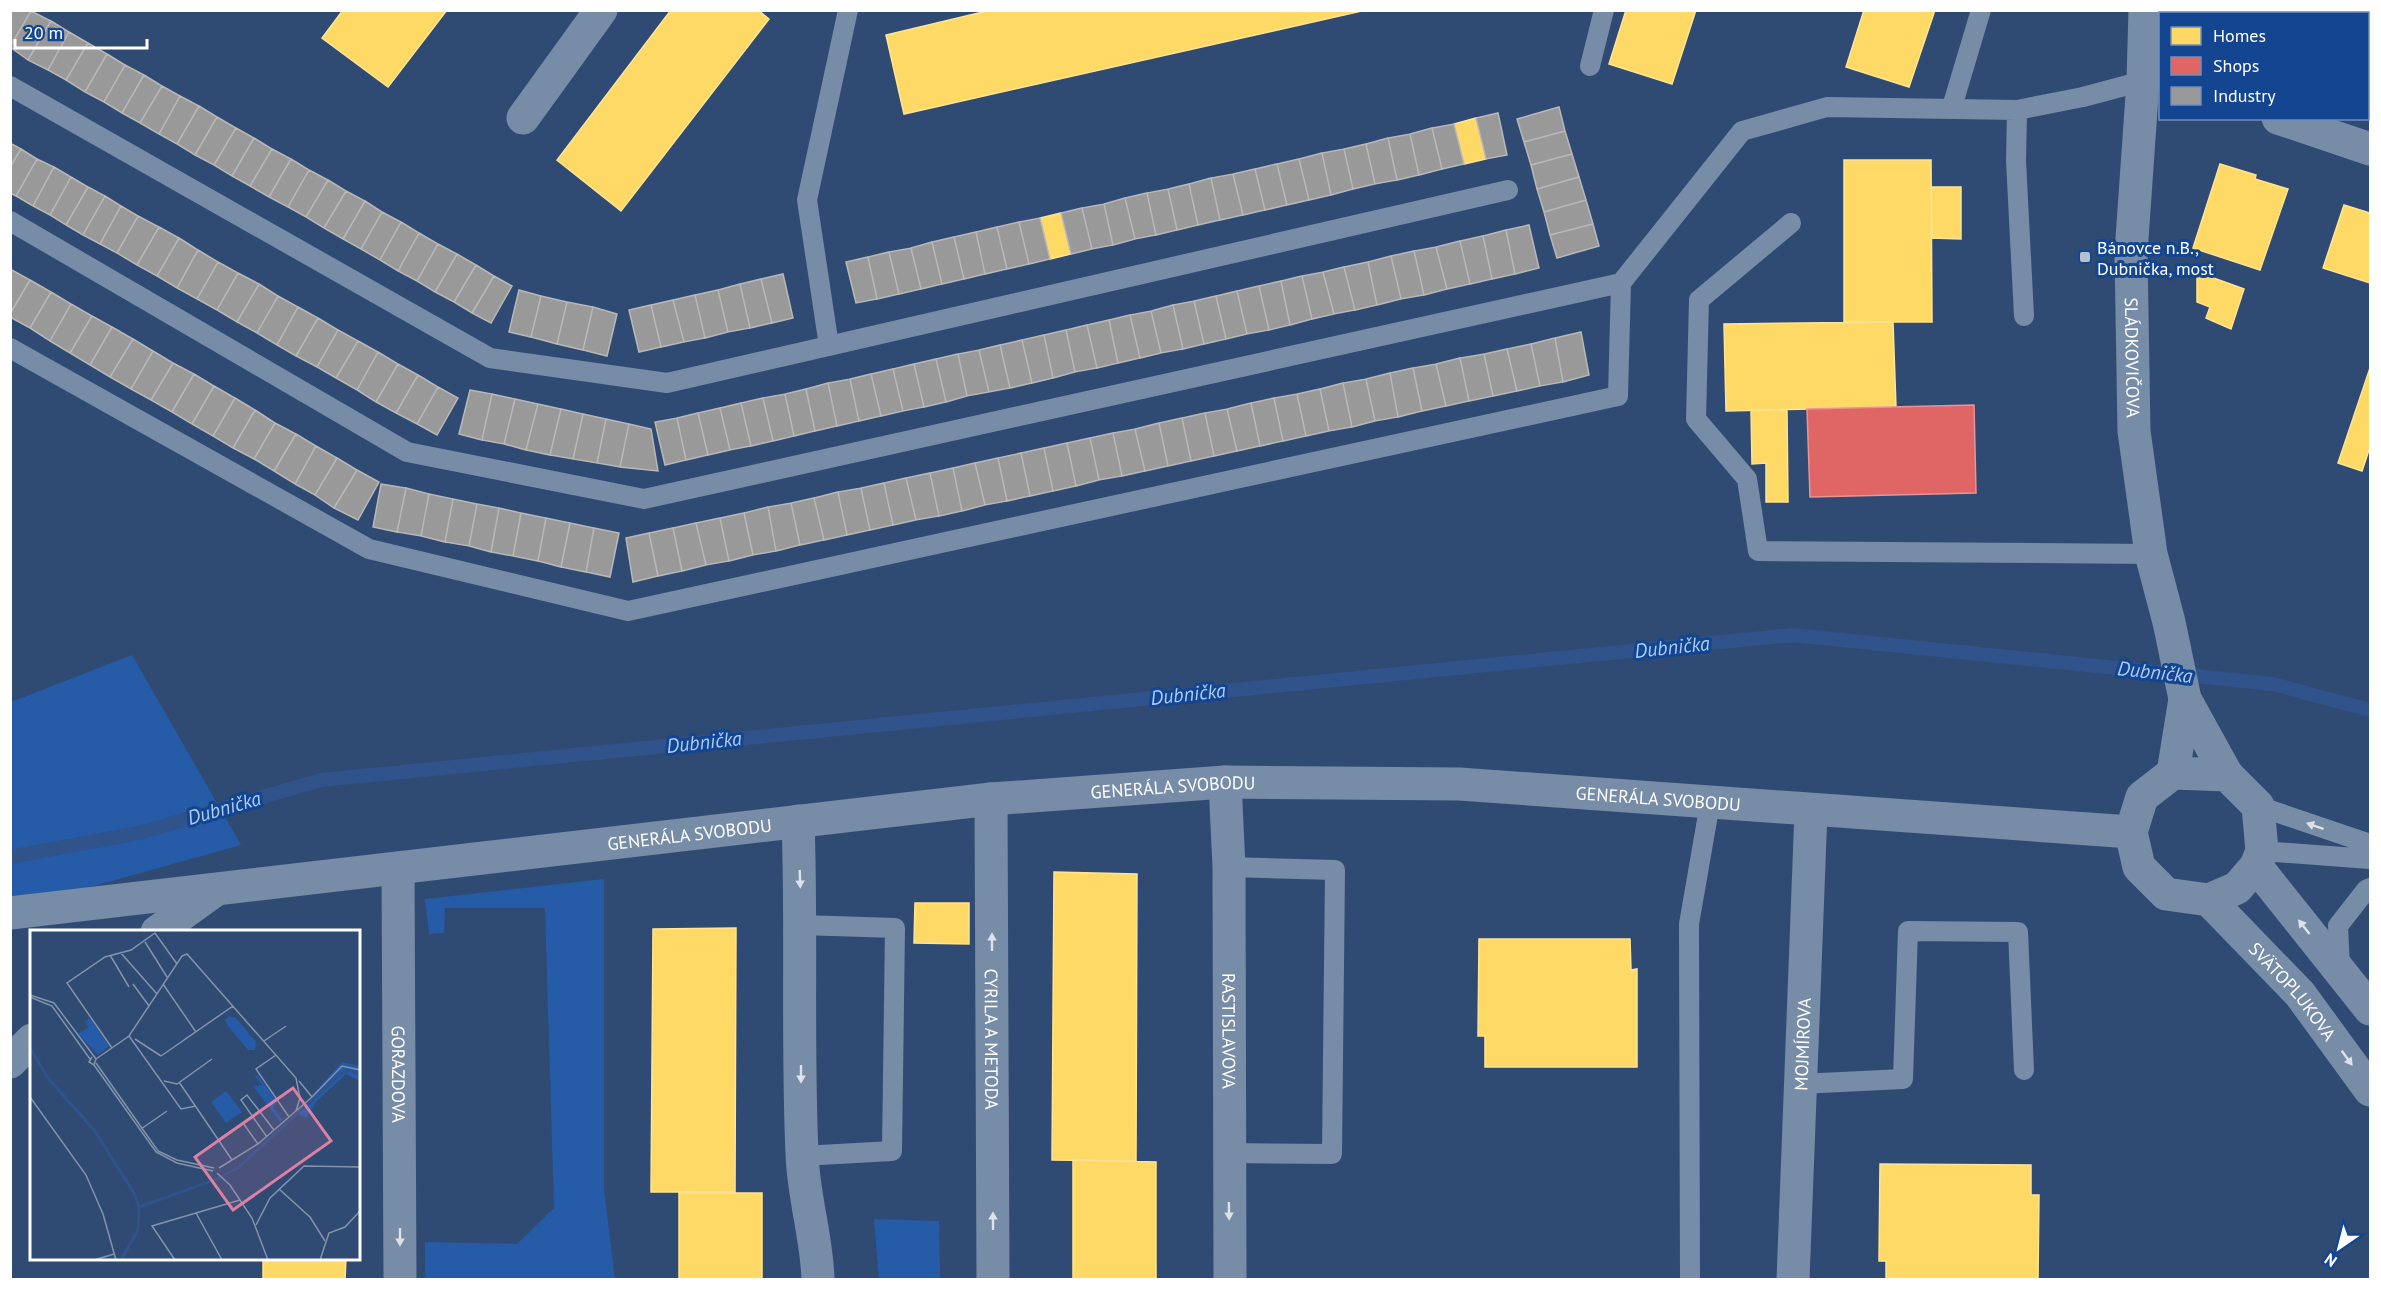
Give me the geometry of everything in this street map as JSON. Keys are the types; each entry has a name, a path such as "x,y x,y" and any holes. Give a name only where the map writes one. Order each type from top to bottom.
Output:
{"street":[{"path":"523,118 602,10"},
{"name":"SLÁDKOVIČOVA","path":"2145,10 2152,82 2132,253 2134,431 2151,554 2169,621 2185,699 2227,775"},
{"path":"2284,120 2370,149"},
{"name":"SLÁDKOVIČOVA","path":"2173,773 2185,699"},
{"path":"2259,858 2237,888 2209,900 2166,894 2139,867 2131,832 2142,797 2173,773 2227,775 2258,806 2259,858 2340,973 2370,1009"},
{"name":"GENERÁLA SVOBODU","path":"10,913 991,799 1225,782 1459,784 1811,811 2131,832"},
{"name":"RASTISLAVOVA","path":"1225,782 1229,867 1230,1280"},
{"name":"CYRILA A METODA","path":"991,799 993,1280"},
{"name":"MOJMÍROVA","path":"1793,1280 1811,811"},
{"path":"798,821 802,1156 818,1251 818,1280"},
{"name":"GORAZDOVA","path":"399,868 400,1280"},
{"path":"160,930 218,888"},
{"name":"SVÄTOPLUKOVA","path":"2209,900 2300,994 2370,1090"},
{"path":"10,1062 30,1042"}],"lane":[{"path":"829,346 807,200 848,10"},
{"path":"1590,66 1604,10"},
{"path":"1952,107 1981,10"},
{"path":"10,348 369,549 628,611 1618,396 1621,283 1742,130 1827,107 1952,107 2017,110 2152,82"},
{"path":"10,86 490,358 667,383 1508,190"},
{"path":"2017,110 2016,161 2024,316"},
{"path":"10,221 407,452 644,499 1621,283"},
{"path":"1791,223 1700,300 1696,419 1747,479 1758,551 2151,554"},
{"path":"1690,1280 1689,924 1710,803"},
{"path":"2258,806 2370,844"},
{"path":"2259,858 2370,859"},
{"path":"1228,1153 1332,1154 1335,870 1229,867"},
{"path":"2340,973 2338,926 2370,888"},
{"path":"801,925 895,928 892,1151 802,1156"},
{"path":"1800,1084 1903,1079 1908,931 2018,932 2024,1070"}],"shaded area":[{"path":"132,655 241,845 11,909 11,702"},
{"path":"604,879 604,1190 615,1279 425,1279 425,1242 517,1244 554,1208 545,908 445,908 444,933 429,934 425,899"},
{"path":"874,1219 939,1221 940,1279 879,1279"}],"building: Homes":[{"path":"343,10 447,10 388,87 322,38"},
{"path":"671,10 758,10 769,19 621,211 557,160"},
{"path":"991,10 1366,10 904,114 886,35"},
{"path":"1626,10 1696,10 1672,84 1609,64"},
{"path":"1864,10 1935,10 1909,87 1846,67"},
{"path":"2228,10 2299,10 2298,12 2228,12"},
{"path":"2333,10 2370,10 2370,23 2369,12"},
{"path":"1476,118 1486,159 1464,164 1454,124"},
{"path":"1844,160 1931,160 1932,322 1844,322"},
{"path":"2220,164 2256,175 2255,179 2288,189 2260,270 2193,248"},
{"path":"1931,187 1961,187 1961,239 1932,238"},
{"path":"2344,205 2370,213 2370,283 2323,268"},
{"path":"1061,213 1071,254 1050,259 1040,218"},
{"path":"2197,272 2244,289 2231,329 2206,318 2210,307 2197,302"},
{"path":"1893,322 1896,407 1726,411 1724,324"},
{"path":"2370,368 2370,447 2362,471 2338,463"},
{"path":"1751,410 1787,410 1788,502 1766,502 1766,463 1752,464"},
{"path":"1054,872 1137,874 1136,1161 1052,1160"},
{"path":"915,903 969,903 969,944 914,943"},
{"path":"736,928 735,1192 651,1192 653,929"},
{"path":"1479,939 1630,939 1631,970 1637,969 1637,1067 1485,1067 1485,1036 1478,1036"},
{"path":"1073,1160 1156,1162 1156,1280 1073,1280"},
{"path":"1880,1164 2031,1165 2031,1195 2039,1195 2038,1280 1886,1280 1886,1261 1879,1261"},
{"path":"679,1193 762,1193 762,1280 679,1280"},
{"path":"263,1260 346,1260 345,1280 263,1280"}],"building: Shops":[{"path":"1974,405 1976,493 1810,497 1807,409"}],"building: Industry":[{"path":"10,10 31,11 10,47"},
{"path":"31,11 51,21 28,60 10,47"},
{"path":"51,21 69,32 48,70 28,60"},
{"path":"69,32 88,43 66,80 48,70"},
{"path":"88,43 107,54 85,92 66,80"},
{"path":"107,54 125,65 104,102 85,92"},
{"path":"125,65 144,75 122,113 104,102"},
{"path":"144,75 162,86 140,123 122,113"},
{"path":"162,86 180,96 159,134 140,123"},
{"path":"180,96 199,106 177,144 159,134"},
{"path":"199,106 217,117 195,155 177,144"},
{"path":"1559,107 1565,131 1524,142 1517,119"},
{"path":"1498,113 1507,155 1486,159 1476,118"},
{"path":"217,117 236,128 214,165 195,155"},
{"path":"1454,124 1464,164 1442,169 1432,128"},
{"path":"236,128 254,138 232,176 214,165"},
{"path":"1432,128 1442,169 1419,175 1410,134"},
{"path":"1565,131 1572,154 1531,165 1524,142"},
{"path":"1410,134 1419,175 1397,180 1388,138"},
{"path":"254,138 272,149 250,186 232,176"},
{"path":"1388,138 1397,180 1375,184 1366,144"},
{"path":"10,143 21,149 10,167"},
{"path":"1366,144 1375,184 1353,189 1344,149"},
{"path":"21,149 37,159 16,196 10,193 10,167"},
{"path":"272,149 291,159 269,197 250,186"},
{"path":"1344,149 1353,189 1331,195 1322,153"},
{"path":"1322,153 1331,195 1309,200 1299,159"},
{"path":"1572,154 1579,177 1537,189 1531,165"},
{"path":"37,159 54,167 33,206 16,196"},
{"path":"291,159 309,170 288,207 269,197"},
{"path":"1299,159 1309,200 1287,205 1277,164"},
{"path":"1277,164 1287,205 1265,210 1255,169"},
{"path":"54,167 71,177 50,215 33,206"},
{"path":"1255,169 1265,210 1243,215 1233,174"},
{"path":"309,170 328,180 306,217 288,207"},
{"path":"1233,174 1243,215 1220,220 1211,178"},
{"path":"71,177 88,187 66,225 50,215"},
{"path":"1579,177 1586,200 1544,212 1537,189"},
{"path":"1211,178 1220,220 1198,225 1189,184"},
{"path":"328,180 346,191 324,228 306,217"},
{"path":"1189,184 1198,225 1177,230 1168,189"},
{"path":"88,187 105,196 83,235 66,225"},
{"path":"1168,189 1177,230 1156,235 1147,193"},
{"path":"346,191 365,201 343,239 324,228"},
{"path":"1147,193 1156,235 1135,239 1125,198"},
{"path":"105,196 121,206 100,244 83,235"},
{"path":"1125,198 1135,239 1113,245 1104,204"},
{"path":"1586,200 1593,224 1550,235 1544,212"},
{"path":"365,201 382,212 361,249 343,239"},
{"path":"1104,204 1113,245 1092,249 1082,208"},
{"path":"121,206 138,216 117,253 100,244"},
{"path":"1082,208 1092,249 1071,254 1061,213"},
{"path":"382,212 401,222 380,260 361,249"},
{"path":"138,216 159,227 137,265 117,253"},
{"path":"1040,218 1050,259 1029,264 1019,222"},
{"path":"401,222 419,233 398,271 380,260"},
{"path":"1019,222 1029,264 1007,269 997,227"},
{"path":"1593,224 1599,246 1557,258 1550,235"},
{"path":"1529,225 1539,268 1515,274 1506,230"},
{"path":"159,227 179,238 157,276 137,265"},
{"path":"997,227 1007,269 985,274 976,232"},
{"path":"1506,230 1515,274 1492,279 1483,236"},
{"path":"976,232 985,274 964,279 954,237"},
{"path":"419,233 438,244 417,281 398,271"},
{"path":"1483,236 1492,279 1470,284 1460,241"},
{"path":"954,237 964,279 942,284 932,242"},
{"path":"179,238 198,250 177,288 157,276"},
{"path":"1460,241 1470,284 1447,289 1436,247"},
{"path":"932,242 942,284 921,289 911,248"},
{"path":"438,244 457,254 435,292 417,281"},
{"path":"1436,247 1447,289 1424,295 1414,251"},
{"path":"911,248 921,289 899,294 889,252"},
{"path":"198,250 218,262 197,299 177,288"},
{"path":"1414,251 1424,295 1401,299 1391,256"},
{"path":"889,252 899,294 877,299 868,257"},
{"path":"457,254 476,265 454,302 435,292"},
{"path":"1391,256 1401,299 1377,305 1368,262"},
{"path":"868,257 877,299 856,303 846,262"},
{"path":"218,262 238,273 217,310 197,299"},
{"path":"1368,262 1377,305 1355,310 1344,267"},
{"path":"476,265 494,276 472,313 454,302"},
{"path":"1344,267 1355,310 1334,314 1323,272"},
{"path":"10,269 30,280 10,314"},
{"path":"1323,272 1334,314 1312,319 1302,276"},
{"path":"238,273 259,284 237,322 217,310"},
{"path":"783,274 793,318 772,323 761,279"},
{"path":"494,276 512,286 491,323 472,313"},
{"path":"1302,276 1312,319 1290,325 1281,281"},
{"path":"761,279 772,323 750,328 740,284"},
{"path":"30,280 51,292 30,328 10,317 10,314"},
{"path":"1281,281 1290,325 1269,330 1259,286"},
{"path":"259,284 278,296 257,333 237,322"},
{"path":"740,284 750,328 728,332 718,290"},
{"path":"1259,286 1269,330 1247,334 1237,291"},
{"path":"519,290 541,296 531,337 509,332"},
{"path":"718,290 728,332 705,338 695,295"},
{"path":"1237,291 1247,334 1226,339 1216,296"},
{"path":"51,292 71,304 50,341 30,328"},
{"path":"695,295 705,338 684,342 673,300"},
{"path":"278,296 298,307 277,345 257,333"},
{"path":"541,296 567,302 557,344 531,337"},
{"path":"1216,296 1226,339 1204,344 1194,301"},
{"path":"673,300 684,342 661,347 651,305"},
{"path":"1194,301 1204,344 1183,349 1173,305"},
{"path":"567,302 593,307 583,350 557,344"},
{"path":"71,304 92,316 70,353 50,341"},
{"path":"651,305 661,347 639,352 629,310"},
{"path":"1173,305 1183,349 1161,353 1151,311"},
{"path":"298,307 318,318 296,356 277,345"},
{"path":"593,307 617,314 607,356 583,350"},
{"path":"1151,311 1161,353 1140,358 1130,315"},
{"path":"1130,315 1140,358 1118,363 1109,320"},
{"path":"92,316 112,327 90,365 70,353"},
{"path":"318,318 338,330 317,367 296,356"},
{"path":"1109,320 1118,363 1097,368 1087,325"},
{"path":"1087,325 1097,368 1075,372 1066,330"},
{"path":"112,327 133,339 110,377 90,365"},
{"path":"338,330 358,341 336,378 317,367"},
{"path":"1066,330 1075,372 1053,378 1044,335"},
{"path":"1581,332 1589,375 1563,382 1555,338"},
{"path":"1044,335 1053,378 1032,383 1022,340"},
{"path":"1555,338 1563,382 1540,386 1531,344"},
{"path":"133,339 153,351 131,389 110,377"},
{"path":"1022,340 1032,383 1010,388 1000,345"},
{"path":"358,341 378,352 357,390 336,378"},
{"path":"1531,344 1540,386 1517,391 1507,349"},
{"path":"1000,345 1010,388 989,392 979,350"},
{"path":"1507,349 1517,391 1493,396 1484,354"},
{"path":"979,350 989,392 967,396 958,354"},
{"path":"153,351 173,363 151,400 131,389"},
{"path":"378,352 398,364 376,402 357,390"},
{"path":"958,354 967,396 946,402 936,359"},
{"path":"1484,354 1493,396 1469,401 1460,358"},
{"path":"1460,358 1469,401 1446,406 1436,364"},
{"path":"936,359 946,402 924,407 914,364"},
{"path":"173,363 194,374 172,412 151,400"},
{"path":"398,364 418,375 396,413 376,402"},
{"path":"914,364 924,407 903,411 893,369"},
{"path":"1436,364 1446,406 1422,411 1413,368"},
{"path":"1413,368 1422,411 1398,417 1390,373"},
{"path":"893,369 903,411 881,416 871,374"},
{"path":"1390,373 1398,417 1375,421 1366,379"},
{"path":"194,374 214,386 192,424 172,412"},
{"path":"871,374 881,416 859,421 850,379"},
{"path":"418,375 438,387 417,424 396,413"},
{"path":"850,379 859,421 837,426 828,383"},
{"path":"1366,379 1375,421 1352,427 1343,383"},
{"path":"828,383 837,426 815,431 806,389"},
{"path":"1343,383 1352,427 1329,431 1320,389"},
{"path":"214,386 235,398 213,436 192,424"},
{"path":"438,387 458,398 437,435 417,424"},
{"path":"806,389 815,431 794,436 785,394"},
{"path":"1320,389 1329,431 1306,436 1297,394"},
{"path":"470,390 492,394 482,440 459,434"},
{"path":"492,394 515,399 504,444 482,440"},
{"path":"785,394 794,436 773,441 763,398"},
{"path":"1297,394 1306,436 1283,441 1274,398"},
{"path":"235,398 255,410 233,448 213,436"},
{"path":"763,398 773,441 751,446 741,403"},
{"path":"1274,398 1283,441 1260,446 1251,403"},
{"path":"515,399 538,404 526,450 504,444"},
{"path":"741,403 751,446 730,450 720,408"},
{"path":"1251,403 1260,446 1237,451 1227,409"},
{"path":"538,404 561,409 550,455 526,450"},
{"path":"720,408 730,450 708,455 698,413"},
{"path":"561,409 583,414 573,459 550,455"},
{"path":"1227,409 1237,451 1214,456 1205,413"},
{"path":"255,410 275,423 254,459 233,448"},
{"path":"698,413 708,455 686,460 677,418"},
{"path":"1205,413 1214,456 1191,461 1182,418"},
{"path":"583,414 606,419 597,463 573,459"},
{"path":"677,418 686,460 665,465 655,422"},
{"path":"1182,418 1191,461 1168,466 1159,423"},
{"path":"606,419 629,424 620,467 597,463"},
{"path":"275,423 296,434 274,471 254,459"},
{"path":"1159,423 1168,466 1145,471 1135,429"},
{"path":"629,424 651,429 658,471 620,467"},
{"path":"1135,429 1145,471 1122,476 1113,433"},
{"path":"1113,433 1122,476 1099,480 1090,438"},
{"path":"296,434 316,446 295,484 274,471"},
{"path":"1090,438 1099,480 1076,486 1067,443"},
{"path":"1067,443 1076,486 1053,491 1044,448"},
{"path":"316,446 337,458 315,495 295,484"},
{"path":"1044,448 1053,491 1030,496 1021,453"},
{"path":"1021,453 1030,496 1007,501 998,458"},
{"path":"337,458 357,470 334,508 315,495"},
{"path":"998,458 1007,501 985,505 975,463"},
{"path":"975,463 985,505 962,511 953,468"},
{"path":"953,468 962,511 939,516 930,473"},
{"path":"357,470 379,482 358,520 334,508"},
{"path":"930,473 939,516 916,520 906,478"},
{"path":"906,478 916,520 893,525 884,483"},
{"path":"884,483 893,525 870,530 861,488"},
{"path":"381,484 406,488 397,532 373,527"},
{"path":"406,488 429,494 421,536 397,532"},
{"path":"861,488 870,530 847,535 838,492"},
{"path":"838,492 847,535 824,540 814,498"},
{"path":"429,494 453,499 445,542 421,536"},
{"path":"814,498 824,540 800,545 791,503"},
{"path":"453,499 477,504 469,546 445,542"},
{"path":"791,503 800,545 776,551 768,507"},
{"path":"477,504 499,508 491,552 469,546"},
{"path":"768,507 776,551 753,555 744,513"},
{"path":"499,508 521,513 513,556 491,552"},
{"path":"521,513 546,518 538,561 513,556"},
{"path":"744,513 753,555 729,561 720,518"},
{"path":"546,518 570,523 561,567 538,561"},
{"path":"720,518 729,561 706,565 696,523"},
{"path":"570,523 594,528 586,572 561,567"},
{"path":"696,523 706,565 682,571 673,528"},
{"path":"594,528 619,533 610,577 586,572"},
{"path":"673,528 682,571 658,576 649,533"},
{"path":"649,533 658,576 633,582 626,538"}],"waterway":[{"name":"Dubnička","path":"10,857 139,833 321,780 1793,635 2273,684 2370,710"}],"place":[{"name":"Bánovce n.B., Dubnička, most","path":"2085,257"}]}
